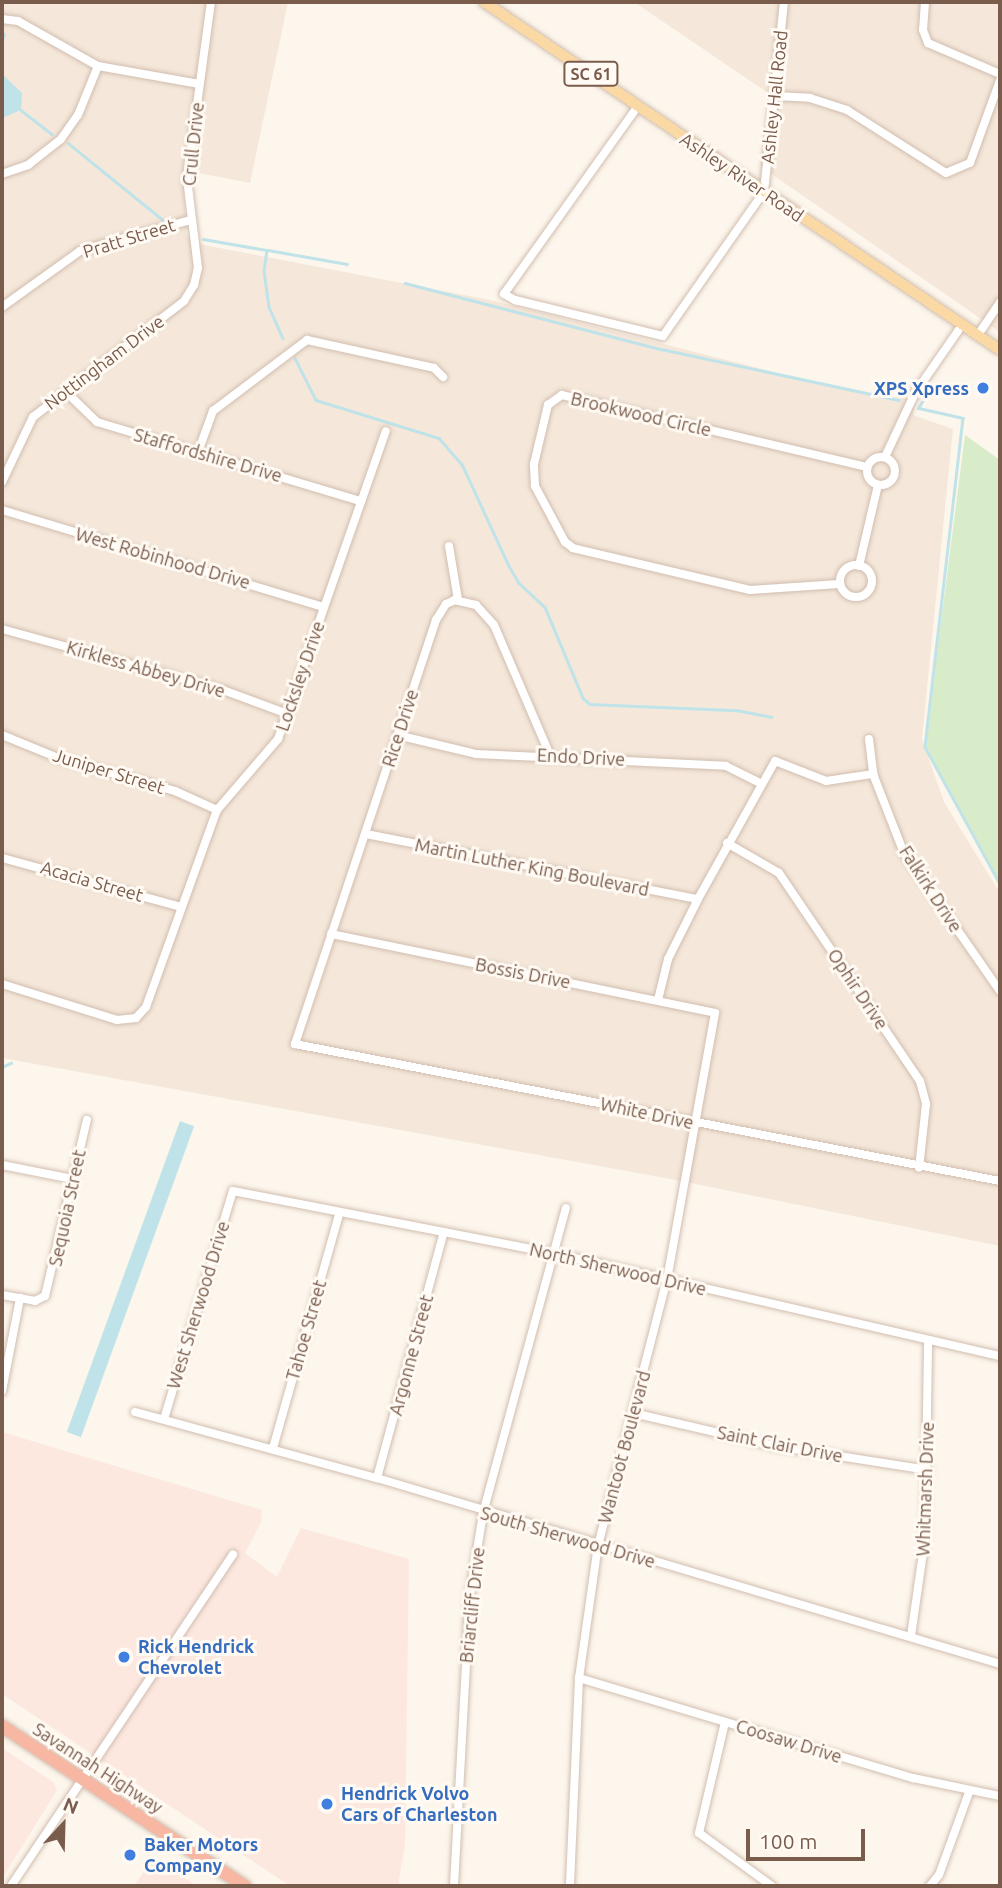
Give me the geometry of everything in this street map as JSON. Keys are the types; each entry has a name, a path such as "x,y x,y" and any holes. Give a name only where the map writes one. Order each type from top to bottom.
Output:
{"highway":[{"name":"Savannah Highway","path":"2,1726 245,1886"}],"main road":[{"name":"Ashley River Road","path":"484,2 1000,350"}],"street":[{"name":"Crull Drive","path":"194,285 198,268 187,179 211,2"},
{"name":"Ashley Hall Road","path":"764,192 785,2"},
{"path":"925,2 923,30 928,43 1000,74"},
{"path":"2,19 18,21 98,66 199,84"},
{"path":"2,174 28,165 61,139 78,116 98,66"},
{"path":"775,96 810,99 847,110 946,173 970,163 1000,80"},
{"path":"638,106 506,286 508,297 663,336 764,192"},
{"name":"Pratt Street","path":"2,307 80,251 190,220"},
{"name":"Nottingham Drive","path":"2,482 33,417 184,301 194,285"},
{"path":"978,335 1000,302"},
{"path":"885,457 915,393 962,325"},
{"path":"198,452 213,411 307,340 434,368 443,377"},
{"name":"Staffordshire Drive","path":"66,391 97,422 361,501"},
{"name":"Brookwood Circle","path":"839,584 750,590 573,548 565,542 535,486 537,453 548,405 562,395 867,467"},
{"name":"Locksley Drive","path":"2,984 117,1020 136,1018 154,989 217,810 264,759 288,714 386,431"},
{"path":"885,457 895,472 891,481 878,485 870,480 867,467 872,460 885,457"},
{"path":"859,566 878,485"},
{"name":"West Robinhood Drive","path":"2,510 324,607"},
{"path":"449,546 458,600 476,605 494,625 550,755"},
{"path":"859,566 871,576 868,592 853,598 839,584 844,570 859,566"},
{"name":"Rice Drive","path":"295,1044 439,612 458,600"},
{"name":"Kirkless Abbey Drive","path":"2,629 223,690 288,714"},
{"name":"Juniper Street","path":"2,735 58,758 175,791 217,810"},
{"name":"Endo Drive","path":"397,735 458,752 717,765 735,768 762,784"},
{"name":"Falkirk Drive","path":"869,739 873,774 904,853 1000,991"},
{"path":"658,1000 668,960 727,843 775,761 826,781 873,774"},
{"name":"Martin Luther King Boulevard","path":"366,834 698,899"},
{"name":"Ophir Drive","path":"727,843 779,873 920,1081 926,1104 919,1168"},
{"name":"Acacia Street","path":"2,858 181,907"},
{"name":"Bossis Drive","path":"331,934 715,1013"},
{"name":"Wantoot Boulevard","path":"570,1886 579,1678 598,1545 667,1279 715,1013"},
{"name":"White Drive","path":"295,1044 919,1168 1000,1181"},
{"name":"Sequoia Street","path":"20,1298 34,1301 45,1296 86,1120"},
{"path":"2,1165 73,1179"},
{"name":"North Sherwood Drive","path":"233,1191 553,1253 1000,1356"},
{"name":"West Sherwood Drive","path":"164,1419 233,1191"},
{"name":"Briarcliff Drive","path":"454,1886 470,1595 483,1513 566,1209"},
{"name":"Tahoe Street","path":"272,1448 340,1212"},
{"name":"Argonne Street","path":"377,1478 444,1232"},
{"path":"2,1295 20,1298 2,1391"},
{"name":"Whitmarsh Drive","path":"911,1636 925,1539 928,1340"},
{"name":"South Sherwood Drive","path":"135,1412 377,1478 483,1513 1000,1664"},
{"name":"Saint Clair Drive","path":"633,1413 775,1446 928,1470"},
{"path":"11,1886 233,1555"},
{"name":"Coosaw Drive","path":"579,1678 913,1778 1000,1796"},
{"path":"725,1722 699,1833 772,1886"},
{"path":"930,1886 939,1875 970,1790"}],"shaded area":[{"path":"2,2 288,2 250,183 183,170 186,235 199,244 490,300 837,388 915,400 913,415 953,429 922,739 944,802 1000,893 1000,1246 671,1179 2,1058"},
{"path":"634,2 1000,2 1000,332 760,166 768,93"},
{"path":"2,1432 262,1510 261,1522 245,1553 277,1577 301,1528 409,1559 405,1845 398,1886 290,1886 2,1694"},
{"path":"2,1748 53,1782 57,1790 2,1879"},
{"path":"153,1858 197,1886 134,1886"}],"green space":[{"path":"965,435 1000,460 1000,884 925,747"}],"water":[{"path":"2,74 22,93 21,110 2,118"},
{"path":"180,1121 194,1126 81,1437 67,1432"}],"waterway":[{"path":"2,40 4,34"},
{"path":"21,110 52,134"},
{"path":"68,143 163,220"},
{"path":"203,239 267,250 264,271 269,307 283,338"},
{"path":"268,250 347,264"},
{"path":"405,283 661,349 899,400"},
{"path":"295,358 316,400 439,438 462,464 508,564 519,583 545,607 583,698 590,704 736,710 771,717"},
{"path":"932,386 919,408 963,418 925,747 1000,884"},
{"path":"2,1067 11,1063"}],"place":[{"name":"XPS Xpress","path":"983,388"},
{"name":"Rick Hendrick Chevrolet","path":"124,1657"},
{"name":"Hendrick Volvo Cars of Charleston","path":"327,1804"},
{"name":"Baker Motors Company","path":"130,1855"}]}
